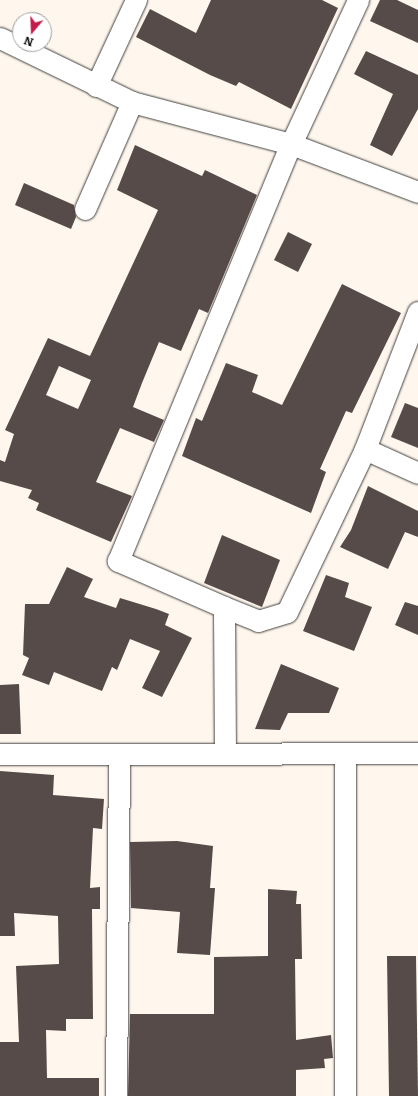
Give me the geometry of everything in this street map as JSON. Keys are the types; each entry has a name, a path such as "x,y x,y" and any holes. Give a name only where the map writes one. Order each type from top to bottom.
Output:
{"street":[{"path":"96,86 136,0"},
{"path":"358,0 291,144 118,560 258,621 287,612 365,449 418,312"},
{"path":"0,38 96,86 132,102 291,144 418,192"},
{"path":"85,209 132,102"},
{"path":"365,449 418,473"},
{"path":"224,607 225,754"},
{"path":"0,754 225,754 345,756 418,754"},
{"path":"116,1096 119,755"},
{"path":"345,756 345,1096"}],"building":[{"path":"211,0 322,0 338,8 291,109 239,82 236,86 210,75 136,37 150,9 196,33"},
{"path":"380,0 397,0 418,10 418,43 370,21"},
{"path":"366,51 418,75 418,109 392,156 370,145 393,94 354,74"},
{"path":"135,145 202,176 205,170 257,195 208,313 199,309 181,351 159,342 133,407 164,420 154,442 120,428 96,482 132,496 111,542 36,510 39,503 28,498 32,490 0,481 0,460 5,462 14,434 5,430 48,338 90,356 158,210 117,190","holes":["59,366 91,380 78,409 46,395"]},
{"path":"24,183 74,205 76,217 71,229 15,205"},
{"path":"288,232 312,244 298,272 274,260"},
{"path":"342,284 401,313 352,413 346,411 320,469 326,472 311,513 182,456 196,418 202,421 226,363 258,375 252,392 282,405"},
{"path":"405,403 418,408 418,448 391,437"},
{"path":"368,486 418,511 418,537 405,532 388,569 340,547 351,530"},
{"path":"222,535 280,560 262,607 204,583"},
{"path":"67,567 93,579 84,597 116,608 120,598 156,609 169,614 165,625 192,638 162,697 142,688 160,651 130,639 117,670 112,667 102,691 54,672 49,685 22,675 29,658 23,655 25,604 49,604"},
{"path":"326,575 349,583 345,597 372,607 354,651 303,631"},
{"path":"405,602 418,606 418,635 395,625"},
{"path":"281,664 339,688 329,713 288,713 280,730 255,729"},
{"path":"19,684 21,734 0,734 0,685"},
{"path":"0,771 54,775 53,795 104,799 102,829 93,828 90,888 100,887 100,909 92,909 93,1019 66,1019 66,1031 46,1030 47,1078 99,1078 99,1096 0,1096 0,1042 19,1042 16,966 59,964 58,916 14,913 15,936 0,936"},
{"path":"177,841 213,846 210,888 215,888 210,955 177,953 180,912 131,908 130,842"},
{"path":"268,889 297,891 296,904 301,904 302,959 295,959 296,1040 331,1035 333,1058 324,1059 325,1068 296,1070 296,1096 128,1096 130,1014 214,1014 214,957 268,956"},
{"path":"387,956 416,956 418,1096 389,1096"}]}
